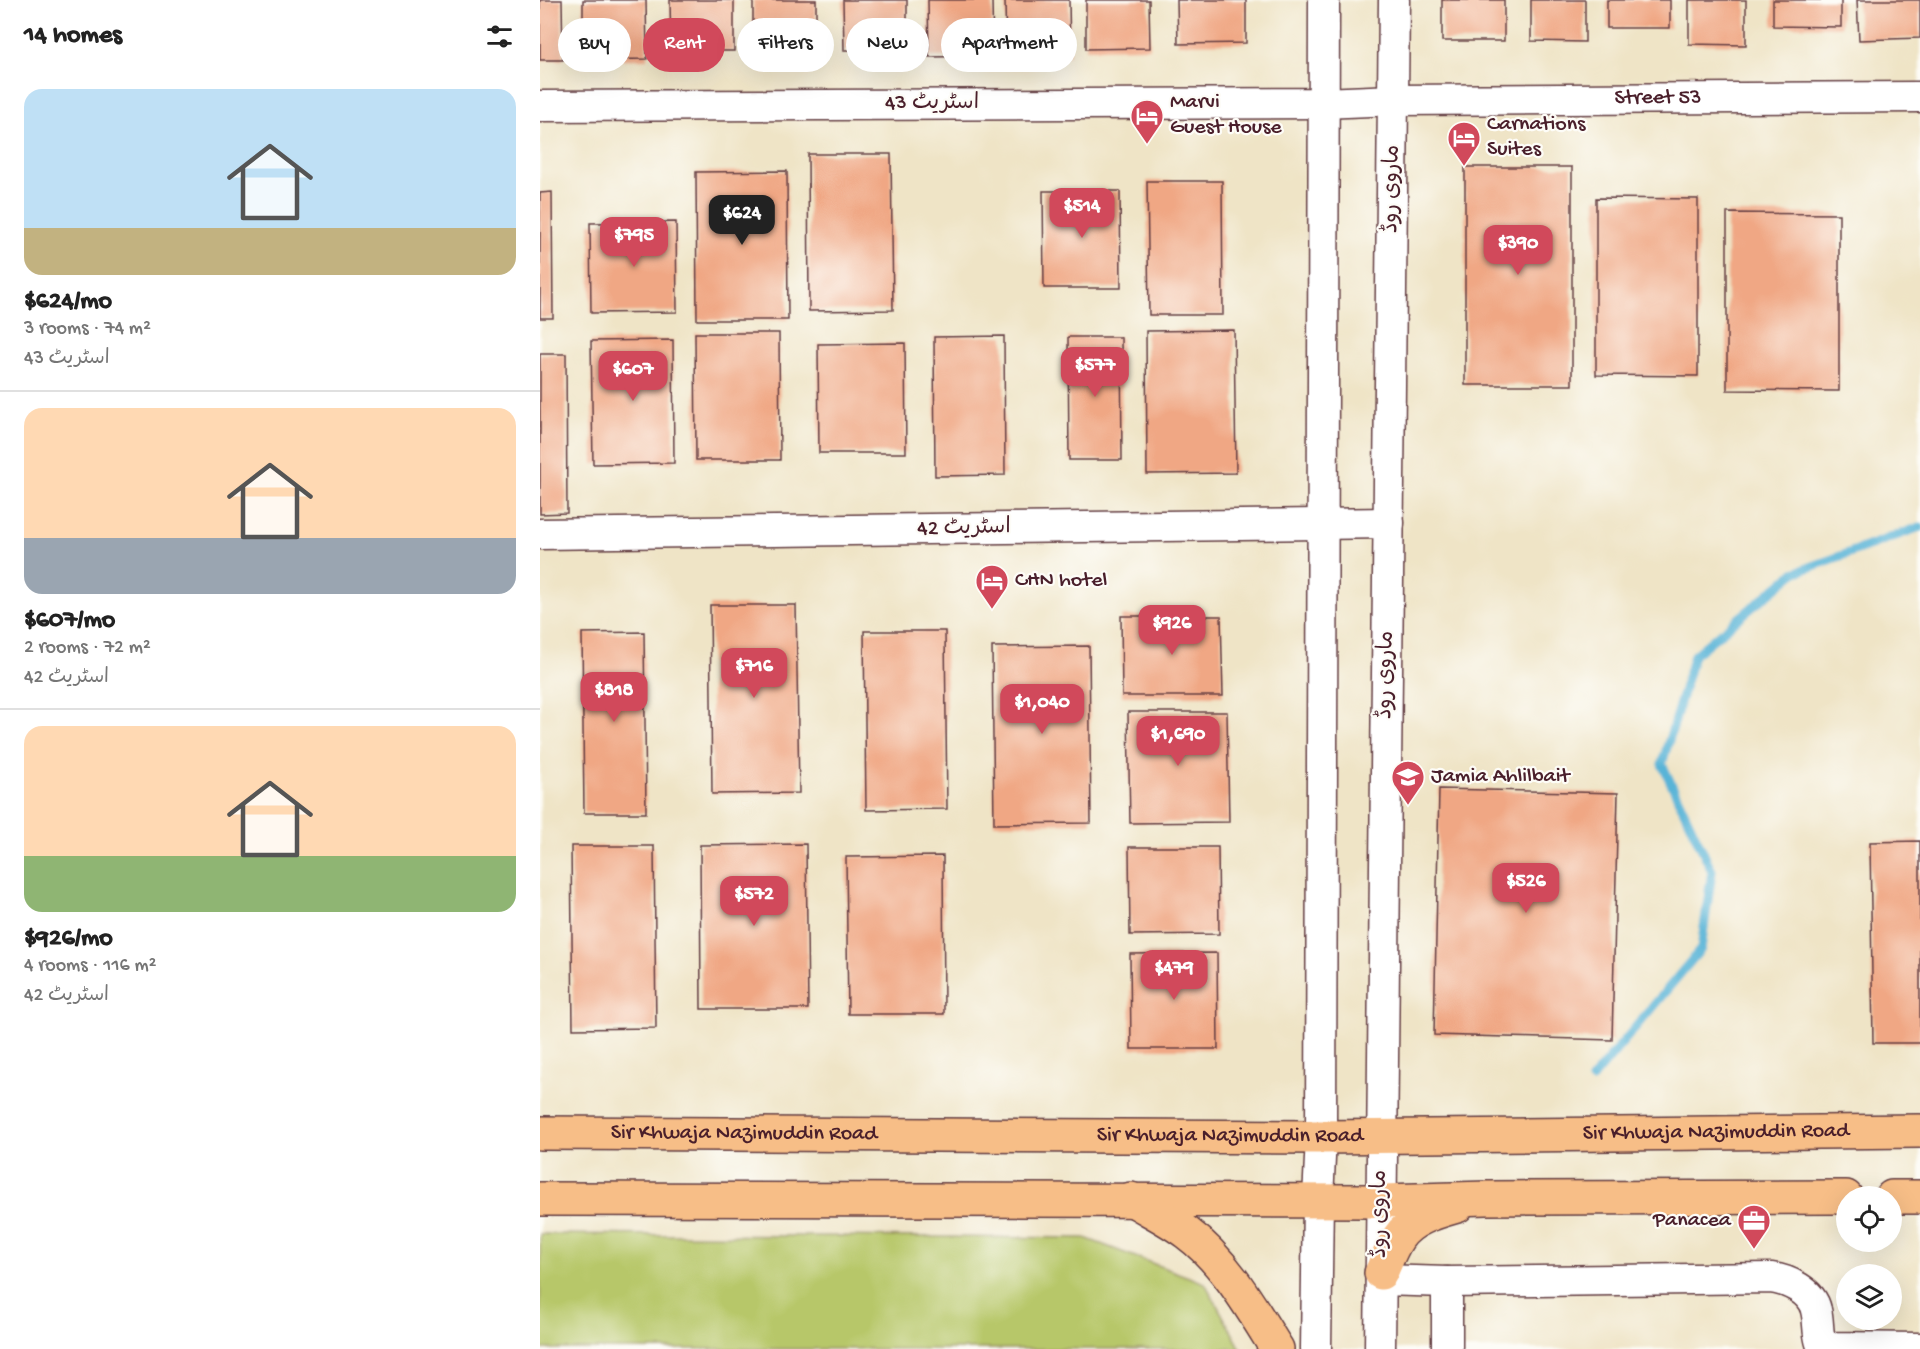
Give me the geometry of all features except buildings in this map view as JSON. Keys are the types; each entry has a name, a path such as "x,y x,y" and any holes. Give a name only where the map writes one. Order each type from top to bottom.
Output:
{"main road":[{"name":"Sir Khwaja Nazimuddin Road","path":"540,1133 1381,1137 1920,1131"},
{"path":"540,1199 1382,1200 1836,1197"},
{"path":"1902,1197 1920,1197"},
{"path":"1381,1277 1398,1237 1415,1222 1438,1211 1487,1198"},
{"path":"1131,1199 1187,1233 1214,1259 1247,1301 1277,1349"}],"street":[{"path":"1316,1349 1321,1137 1324,0"},
{"name":"ماروی روڈ","path":"1380,1349 1394,0"},
{"name":"Street 53","path":"1323,103 1394,100 1920,97"},
{"name":"اسٹریٹ 43","path":"540,106 1323,103"},
{"name":"اسٹریٹ 42","path":"540,534 1389,523"},
{"path":"1381,1277 1447,1282 1771,1278 1782,1280 1806,1293 1812,1300 1816,1308 1818,1335 1821,1343 1828,1347 1920,1348"},
{"path":"1447,1282 1448,1349"}],"green space":[{"path":"540,1234 1085,1238 1205,1283 1241,1349 540,1349"}],"waterway":[{"path":"1592,1079 1701,949 1712,871 1662,764 1694,655 1794,573 1920,527"}],"place":[{"name":"Marvi Guest House","path":"1147,145"},
{"name":"Carnations Suites","path":"1464,167"},
{"name":"CHN hotel","path":"992,610"},
{"name":"Jamia Ahlilbait","path":"1408,806"},
{"name":"Panacea","path":"1754,1250"}]}
